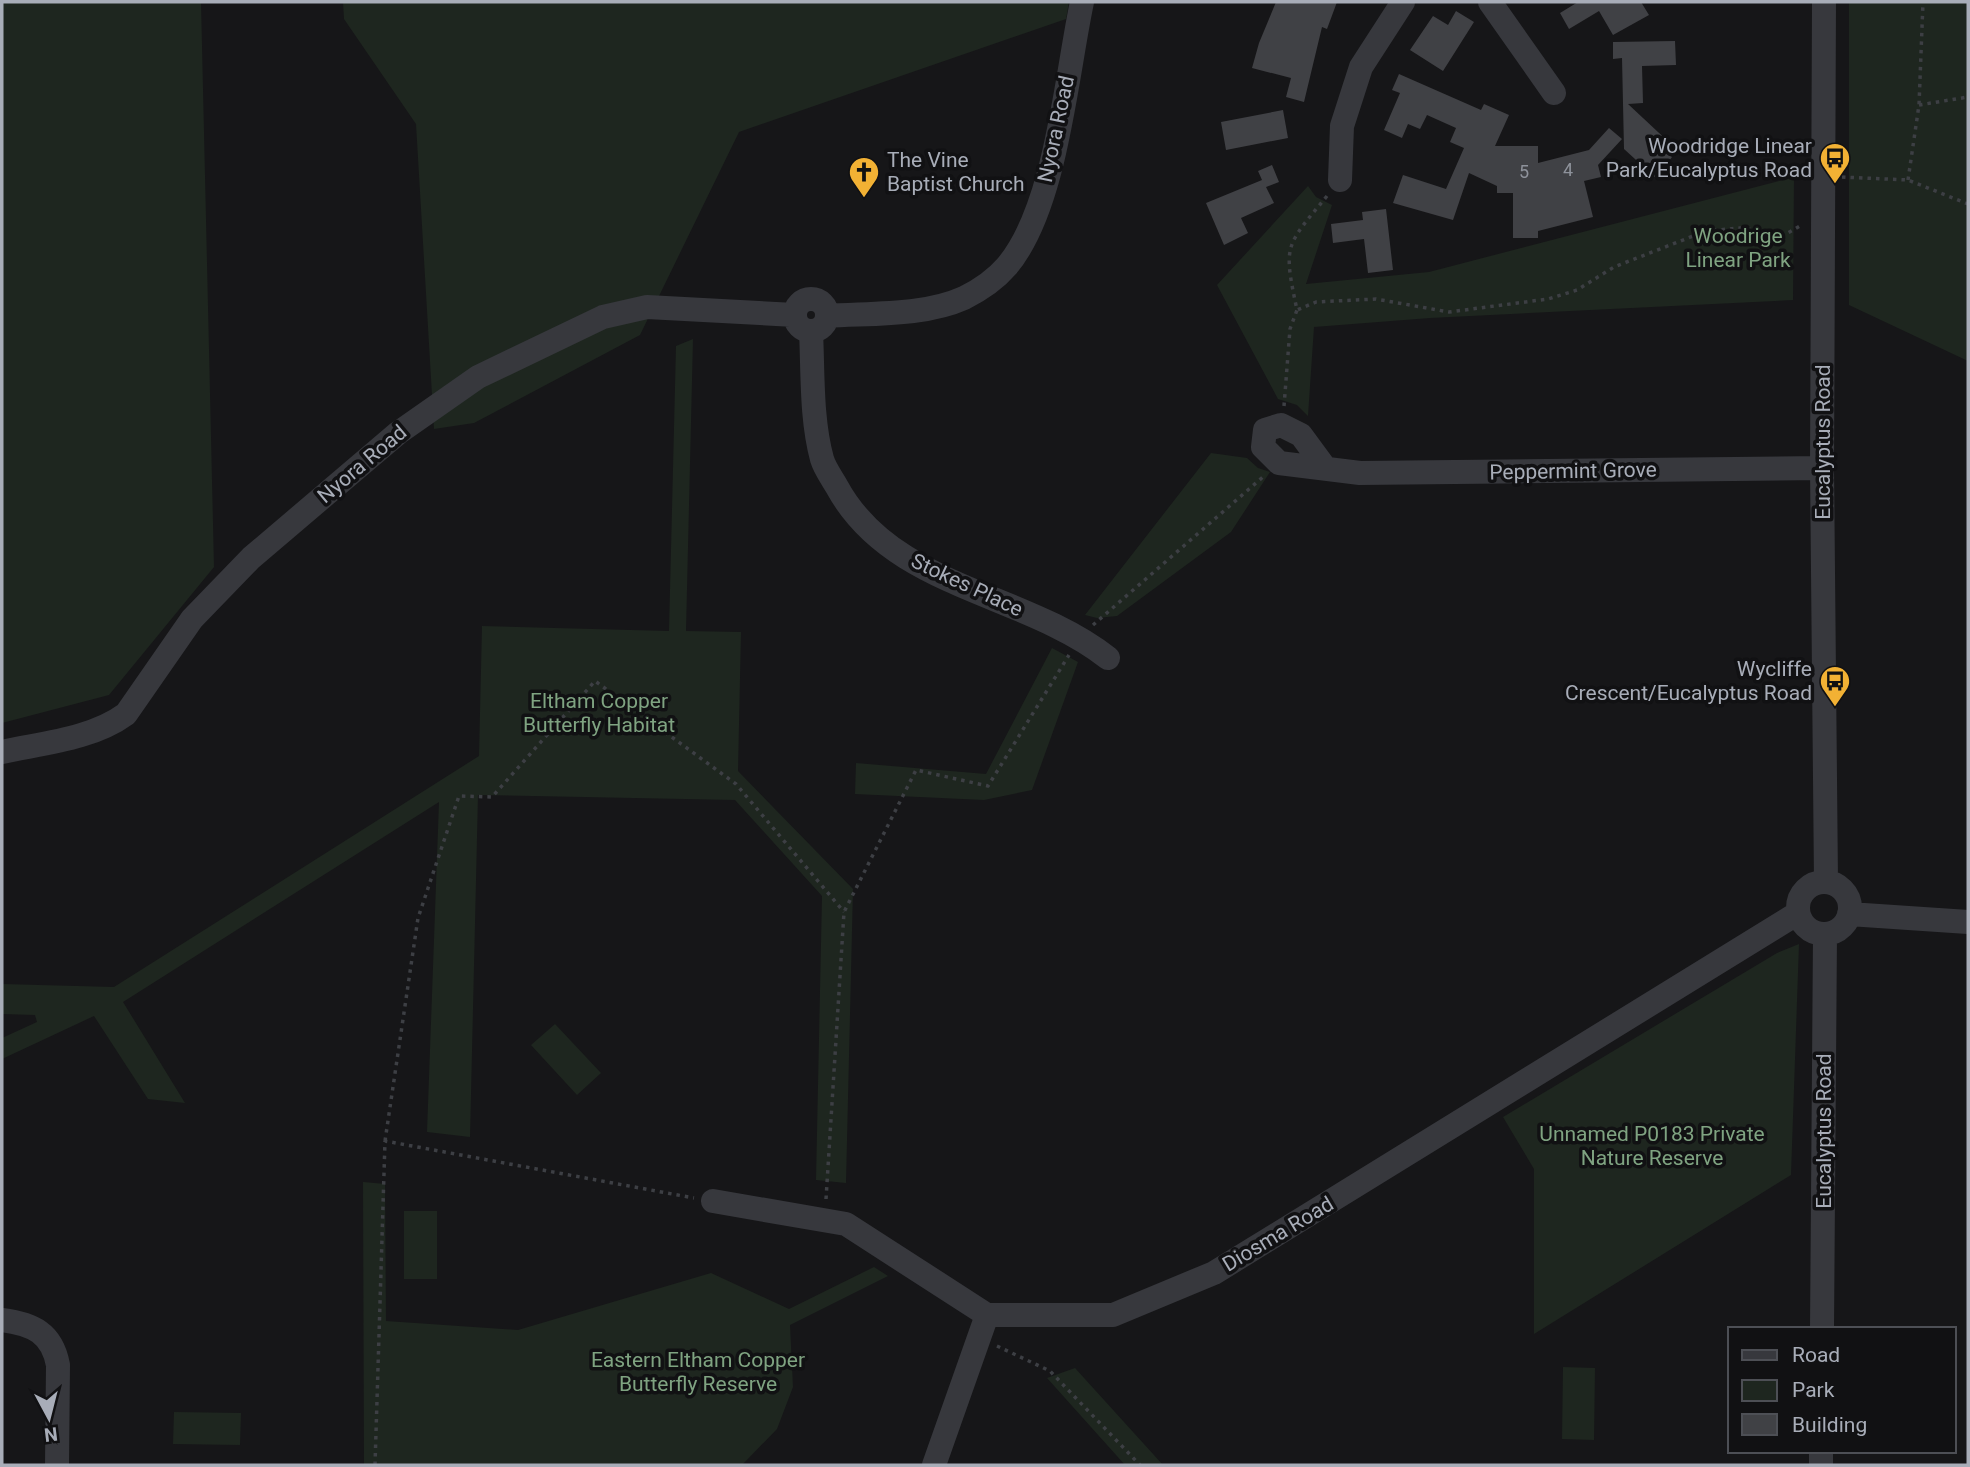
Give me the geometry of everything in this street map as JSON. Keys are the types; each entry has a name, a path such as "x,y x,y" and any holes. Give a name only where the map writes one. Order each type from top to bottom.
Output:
{"street":[{"name":"Nyora Road","path":"2,752 111,725 126,714 192,619 251,558 398,433 478,377 603,317 647,307 811,321 942,305 988,285 1007,267 1022,245 1047,180 1082,2"},
{"path":"1340,180 1342,126 1362,67 1403,2"},
{"path":"1490,2 1554,93"},
{"name":"Eucalyptus Road","path":"1824,2 1822,468 1826,882"},
{"name":"Stokes Place","path":"811,321 822,461 844,500 868,531 918,566 1080,636 1108,658"},
{"path":"1279,463 1263,447 1265,430 1281,425 1301,435 1326,469"},
{"name":"Peppermint Grove","path":"1279,463 1360,473 1822,468"},
{"path":"1826,882 1842,889 1847,896 1849,914 1840,928 1825,934 1811,930 1798,913 1805,891 1811,886 1826,882"},
{"name":"Diosma Road","path":"988,1315 1113,1315 1214,1273 1798,913"},
{"path":"1849,914 1968,922"},
{"name":"Eucalyptus Road","path":"1822,1327 1825,934"},
{"path":"713,1201 846,1224 988,1315 934,1465"},
{"path":"2,1320 27,1323 47,1336 55,1350 58,1365 57,1465"}],"path":[{"path":"1908,180 1919,105 1923,2"},
{"path":"1919,105 1968,97"},
{"path":"1823,177 1908,180 1968,204"},
{"path":"1281,425 1287,390 1290,329 1297,310 1288,263 1289,246 1340,180"},
{"path":"1297,310 1316,302 1376,299 1449,312 1548,299 1577,290 1614,267 1706,231 1740,228 1786,234 1798,230 1801,222"},
{"path":"824,1221 844,912 916,771 988,786 1080,636 1279,463"},
{"path":"375,1465 385,1141 418,918 459,796 492,797 595,681 736,784 844,912"},
{"path":"385,1141 713,1201"},
{"path":"988,1315 994,1345 1050,1371 1140,1465"}],"green space":[{"path":"2,2 201,2 214,567 109,695 2,723"},
{"path":"343,2 1069,2 1066,19 739,132 640,335 474,423 434,429 416,124 344,19"},
{"path":"1849,2 1968,2 1968,361 1849,305"},
{"name":"Woodrige Linear Park","path":"1794,177 1793,300 1430,318 1314,327 1308,416 1297,405 1278,399 1217,285 1308,186 1316,197 1332,205 1306,284 1429,272"},
{"name":"Eltham Copper Butterfly Habitat","path":"693,339 686,631 741,632 738,771 853,889 846,1183 816,1180 822,896 735,800 478,795 470,1137 427,1132 439,802 123,1002 185,1103 148,1099 94,1016 2,1059 2,1038 37,1022 35,1015 2,1014 2,984 114,987 479,756 482,626 669,631 676,346"},
{"path":"1211,453 1247,458 1258,468 1270,472 1231,532 1117,616 1097,618 1085,615"},
{"path":"1052,648 1078,662 1032,790 984,800 855,794 856,763 986,774"},
{"name":"Unnamed P0183 Private Nature Reserve","path":"1799,944 1791,1175 1534,1334 1534,1169 1503,1117 1777,953"},
{"path":"555,1024 601,1073 577,1095 531,1045"},
{"name":"Eastern Eltham Copper Butterfly Reserve","path":"363,1182 385,1184 386,1321 518,1330 711,1273 789,1309 874,1267 888,1276 790,1325 793,1387 777,1429 742,1465 364,1465"},
{"path":"404,1211 437,1211 437,1279 404,1279"},
{"path":"1563,1367 1595,1368 1594,1440 1562,1439"},
{"path":"1075,1368 1163,1465 1125,1465 1047,1378"},
{"path":"174,1412 241,1413 240,1445 173,1444"}],"building":[{"path":"1276,2 1337,2 1327,29 1322,27 1304,102 1286,97 1291,78 1252,68"},
{"path":"1578,2 1641,2 1649,15 1613,35 1599,11 1569,29 1560,13"},
{"path":"1456,11 1474,22 1443,71 1410,50 1433,16 1448,25"},
{"path":"1675,41 1676,65 1642,66 1643,103 1628,104 1673,146 1667,152 1672,157 1669,161 1671,163 1657,179 1624,149 1622,58 1613,59 1613,42"},
{"path":"1399,74 1481,110 1484,104 1509,115 1495,146 1538,146 1538,163 1589,150 1609,128 1622,139 1598,165 1601,177 1584,181 1593,217 1538,231 1538,238 1513,238 1513,193 1497,193 1497,186 1469,173 1453,220 1393,203 1403,175 1446,189 1464,148 1450,142 1456,128 1427,115 1420,129 1408,124 1402,138 1384,130 1400,93 1392,90"},
{"path":"1283,110 1288,138 1226,150 1221,122"},
{"path":"1272,165 1279,182 1266,187 1274,203 1241,218 1248,233 1224,245 1206,203 1262,180 1258,171"},
{"path":"1386,209 1393,270 1368,273 1364,239 1333,243 1331,224 1363,220 1362,212"}],"place":[{"name":"Woodridge Linear Park/Eucalyptus Road","path":"1835,185"},
{"name":"The Vine Baptist Church","path":"864,199"},
{"name":"Wycliffe Crescent/Eucalyptus Road","path":"1835,708"}]}
